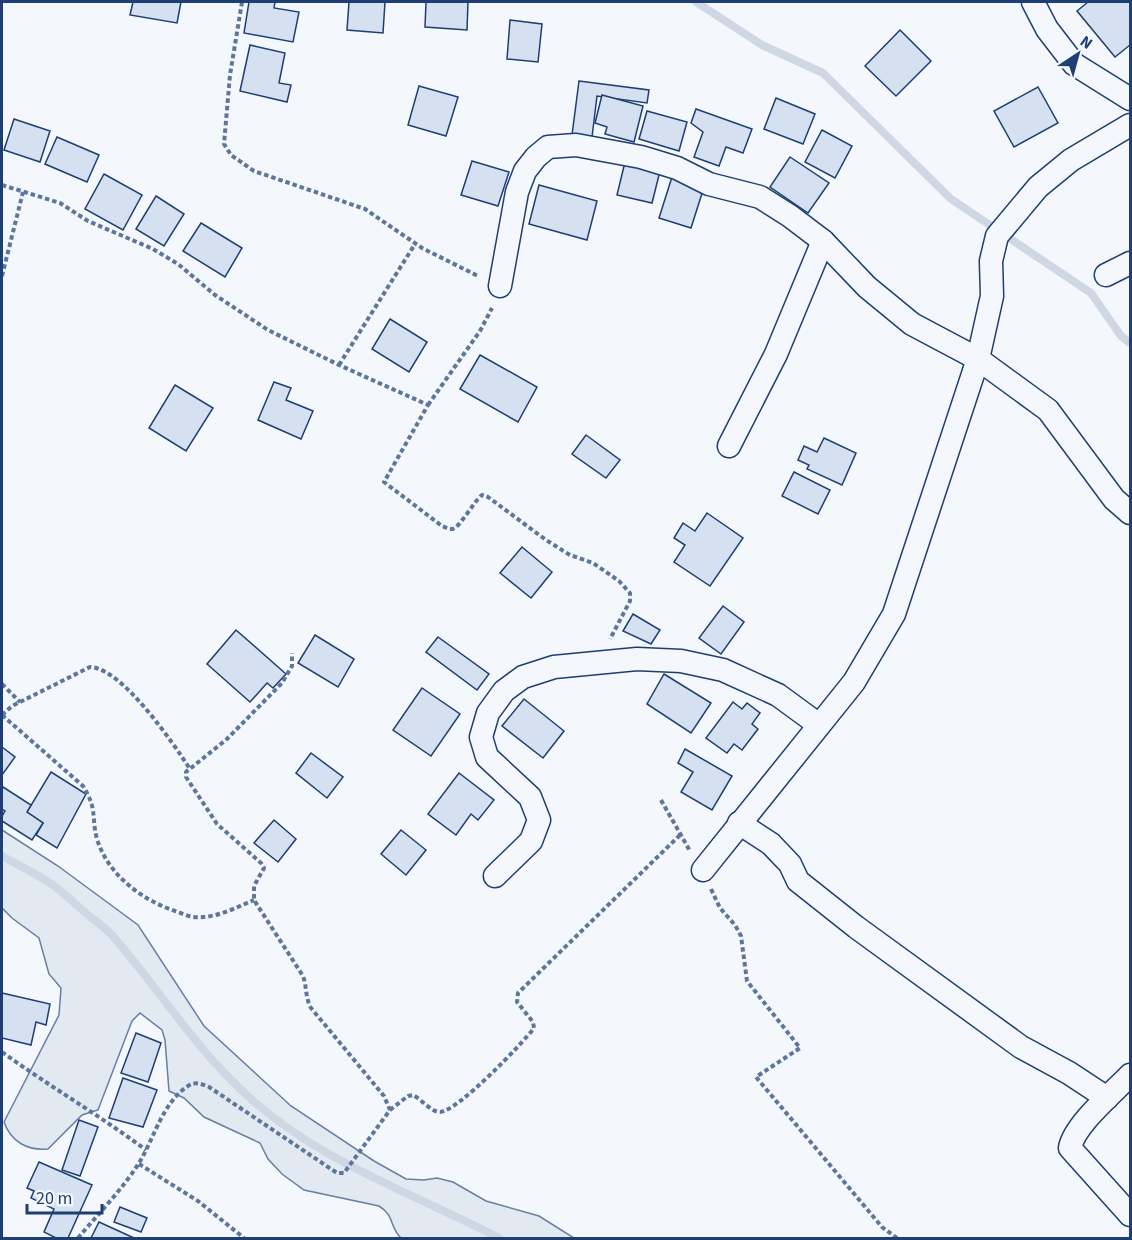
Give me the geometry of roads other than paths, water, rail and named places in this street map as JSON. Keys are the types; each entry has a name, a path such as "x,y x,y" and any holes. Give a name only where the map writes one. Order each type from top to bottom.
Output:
{"street":[{"path":"1033,2 1047,29 1074,64 1131,99"},
{"path":"703,870 854,682 894,614 978,359 992,296 991,261 997,236 1038,187 1071,160 1131,125"},
{"path":"500,286 517,192 525,171 548,147 576,145 620,152 676,168 709,184 760,197 823,241 867,287 912,324 978,359 1048,410 1114,499 1131,513"},
{"path":"729,446 776,354 823,241"},
{"path":"1106,275 1131,262"},
{"path":"495,876 531,841 539,819 530,797 487,757 481,737 488,713 504,691 523,677 554,667 638,659 681,661 723,670 778,695 819,725"},
{"path":"739,823 771,844 790,864 798,881 856,927 1021,1047 1069,1073 1107,1098"},
{"path":"1131,1075 1107,1098 1071,1140 1070,1148 1131,1215"}],"waterway":[{"path":"696,2 762,45 823,73 951,199 1091,293 1121,336 1130,343"},
{"path":"2,856 53,885 109,932 212,1060 250,1098 278,1121 307,1141 370,1176 499,1238"}]}
